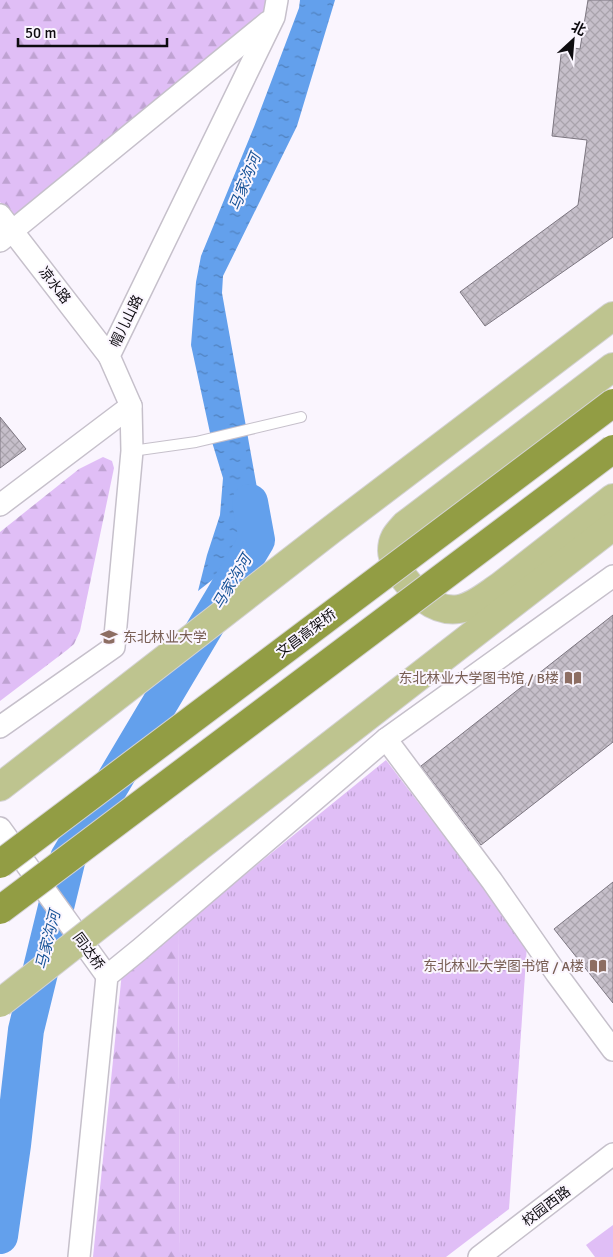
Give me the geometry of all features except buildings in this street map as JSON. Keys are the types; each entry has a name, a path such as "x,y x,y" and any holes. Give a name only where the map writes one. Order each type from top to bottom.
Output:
{"highway":[{"name":"文昌高架桥","path":"0,864 613,403"},
{"path":"0,910 613,449"}],"main road":[{"path":"0,787 331,530 613,316"},
{"path":"613,367 405,524 394,537 392,553 395,564 422,597 432,604 445,608 459,609 483,598 499,587 613,498"},
{"path":"0,1003 195,850 611,532"}],"street":[{"path":"6,236 275,8"},
{"name":"帽儿山路","path":"0,727 114,647 132,451 131,406 109,356 275,8"},
{"name":"凉水路","path":"0,215 6,236 109,356"},
{"path":"0,505 131,406"},
{"path":"79,1257 107,976 386,739 613,576"},
{"path":"386,739 492,881 556,973 613,1050"},
{"name":"同达桥","path":"0,828 107,976"},
{"name":"校园西路","path":"478,1257 502,1250 613,1154"}],"lane":[{"path":"132,451 196,442 301,417"}],"green space":[{"path":"0,0 270,0 268,13 15,221 0,202"},
{"path":"103,457 112,461 114,468 80,631 74,644 0,701 0,532 79,469"},
{"path":"386,760 527,945 509,1209 446,1257 180,1257 178,929"},
{"path":"178,929 180,1257 93,1257 122,972"},
{"path":"613,1225 613,1257 595,1257 586,1245"}],"water":[{"path":"300,0 335,0 297,126 223,276 222,293 266,538 198,591 220,515 223,478 212,442 191,345 196,282 201,256 254,127 299,8"}],"waterway":[{"name":"马家沟河","path":"0,1236 13,1145 26,1030 68,858 257,540 250,502"}],"place":[{"name":"东北林业大学","path":"109,637"},
{"name":"东北林业大学图书馆 / B楼","path":"573,678"},
{"name":"东北林业大学图书馆 / A楼","path":"598,966"}]}
